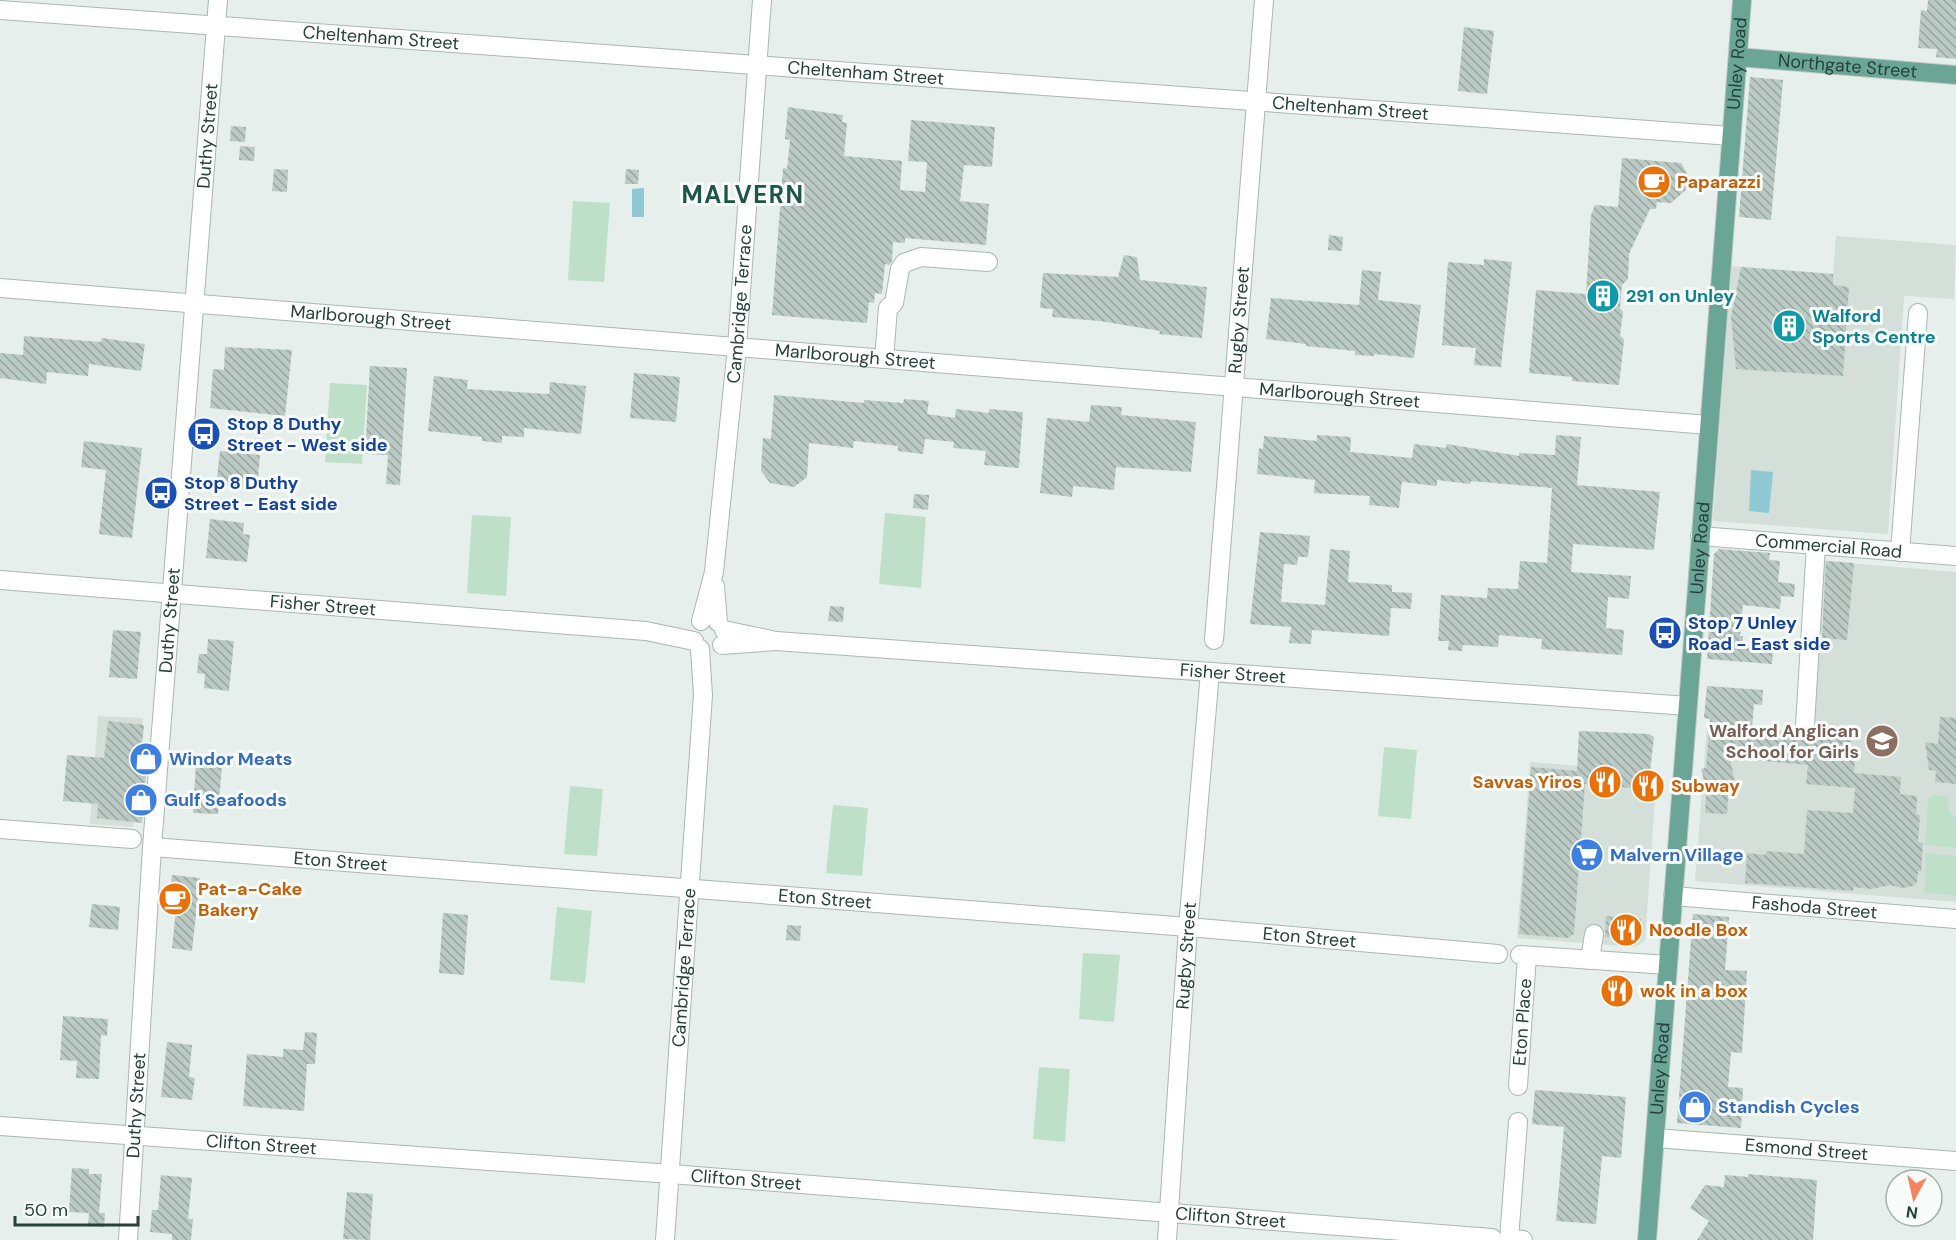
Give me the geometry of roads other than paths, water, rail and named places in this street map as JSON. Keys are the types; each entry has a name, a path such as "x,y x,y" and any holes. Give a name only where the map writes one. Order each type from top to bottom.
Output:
{"main road":[{"name":"Unley Road","path":"1647,1240 1742,0"},
{"name":"Northgate Street","path":"1738,57 1956,75"}],"street":[{"name":"Duthy Street","path":"128,1240 152,847 218,0"},
{"name":"Cambridge Terrace","path":"665,1240 703,695 737,347 762,0"},
{"name":"Rugby Street","path":"1214,640 1264,0"},
{"name":"Cheltenham Street","path":"0,10 216,28 1731,136"},
{"path":"884,359 888,308 894,303 900,269 904,263 921,257 988,262"},
{"name":"Marlborough Street","path":"0,288 1709,425"},
{"path":"1900,552 1918,313"},
{"name":"Commercial Road","path":"1700,536 1956,556"},
{"path":"1805,725 1816,545"},
{"name":"Fisher Street","path":"0,580 709,636 1688,706"},
{"name":"Rugby Street","path":"1167,1240 1188,927 1210,672"},
{"path":"0,829 132,839"},
{"name":"Eton Street","path":"152,847 1188,927 1498,954"},
{"name":"Fashoda Street","path":"1673,896 1956,919"},
{"path":"1594,934 1590,960 1668,965"},
{"name":"Eton Place","path":"1518,1086 1523,956 1590,960"},
{"path":"1508,1239 1518,1122"},
{"name":"Clifton Street","path":"0,1126 671,1174 1508,1239"},
{"name":"Esmond Street","path":"1655,1138 1956,1161"}],"water":[{"path":"644,188 644,217 632,217 632,189"},
{"path":"1751,470 1773,472 1769,513 1749,511"}],"place":[{"name":"Paparazzi","path":"1654,182"},
{"name":"291 on Unley","path":"1603,296"},
{"name":"Walford Sports Centre","path":"1789,326"},
{"name":"Stop 8 Duthy Street - West side","path":"204,434"},
{"name":"Stop 8 Duthy Street - East side","path":"161,493"},
{"name":"Stop 7 Unley Road - East side","path":"1665,633"},
{"name":"Walford Anglican School for Girls","path":"1882,741"},
{"name":"Windor Meats","path":"146,759"},
{"name":"Savvas Yiros","path":"1605,782"},
{"name":"Subway","path":"1648,786"},
{"name":"Gulf Seafoods","path":"141,800"},
{"name":"Malvern Village","path":"1587,855"},
{"name":"Pat-a-Cake Bakery","path":"175,899"},
{"name":"Noodle Box","path":"1626,930"},
{"name":"wok in a box","path":"1617,991"},
{"name":"Standish Cycles","path":"1695,1107"}],"district":[{"name":"MALVERN","path":"743,195"}]}
